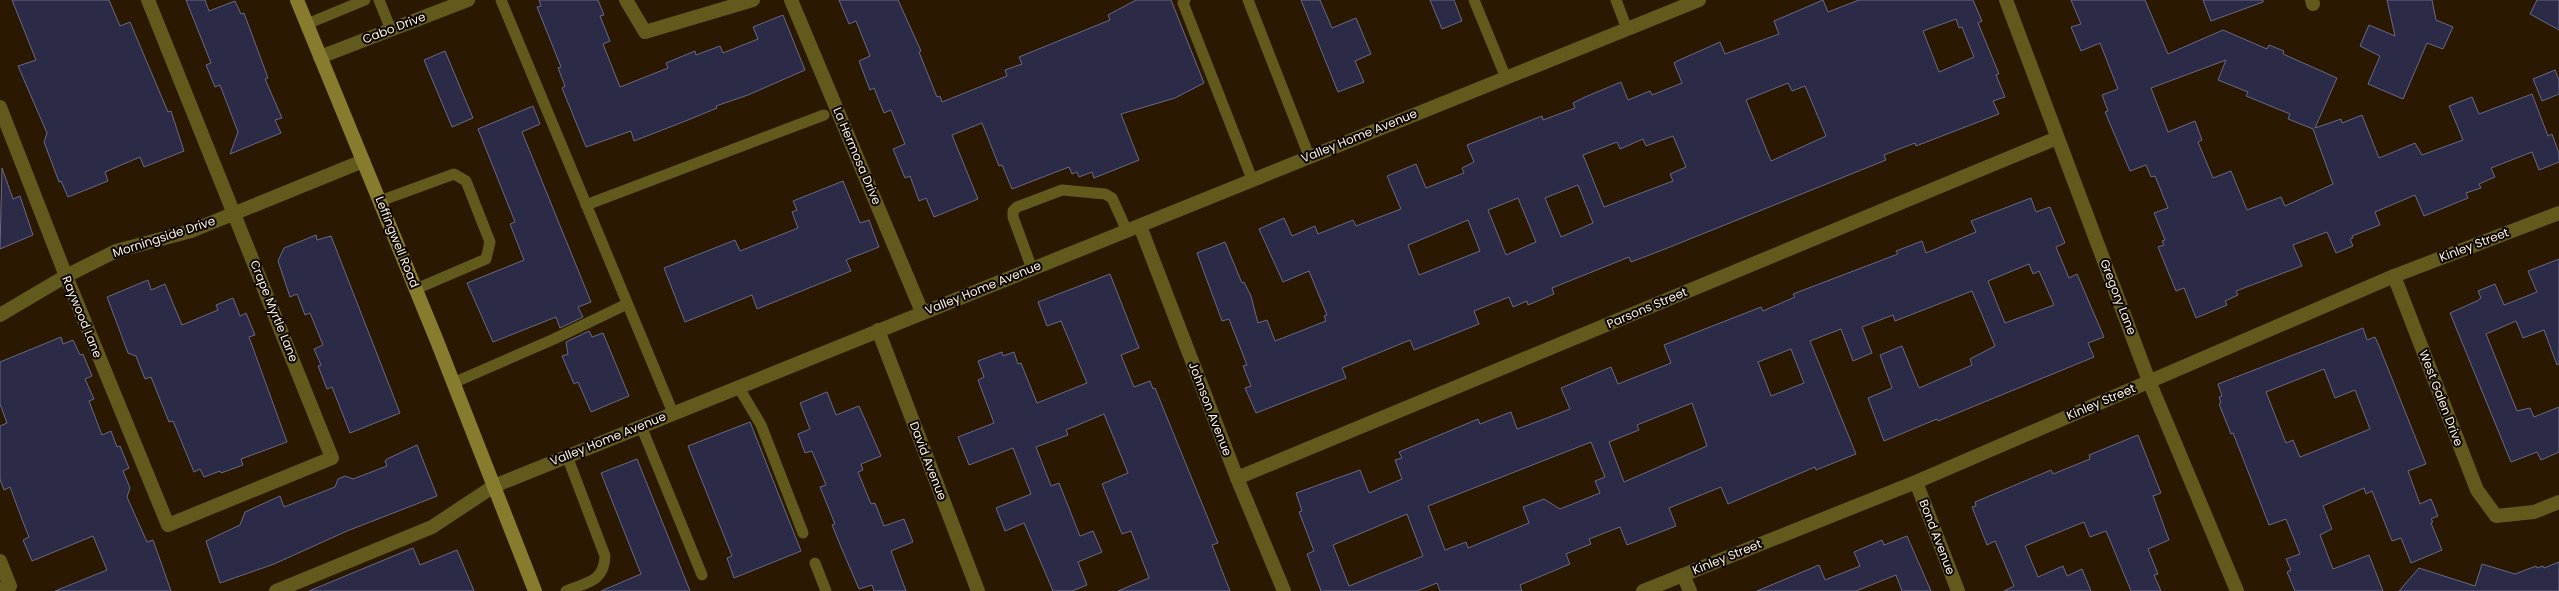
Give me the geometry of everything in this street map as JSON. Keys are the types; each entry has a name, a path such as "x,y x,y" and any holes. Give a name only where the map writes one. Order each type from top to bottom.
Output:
{"main road":[{"name":"Leffingwell Road","path":"297,0 416,289 535,591"}],"street":[{"name":"Crape Myrtle Lane","path":"148,0 332,458 168,525"},
{"name":"Cabo Drive","path":"320,57 468,0"},
{"path":"626,0 645,32 753,0"},
{"name":"La Hermosa Drive","path":"791,0 922,312"},
{"name":"Valley Home Avenue","path":"276,591 432,527 494,486 1699,0"},
{"name":"Gregory Lane","path":"2006,0 2149,382 2237,591"},
{"name":"Raywood Lane","path":"0,107 66,276 168,525"},
{"name":"Parsons Street","path":"1237,478 2058,138"},
{"name":"Morningside Drive","path":"0,315 66,276 116,251 191,231 363,161"},
{"name":"Kinley Street","path":"1643,591 1916,482 2394,276 2559,213"},
{"name":"Johnson Avenue","path":"1133,228 1284,591"},
{"name":"West Galen Drive","path":"2394,276 2477,490 2496,516 2534,512 2559,502"},
{"name":"David Avenue","path":"878,330 978,591"},
{"name":"Bond Avenue","path":"1916,482 1958,591"},
{"path":"0,561 10,586 0,590"},
{"path":"1684,574 1690,591"}],"lane":[{"path":"307,24 365,0"},
{"path":"378,0 391,30"},
{"path":"500,0 673,413"},
{"path":"1185,0 1182,3 1252,179"},
{"path":"1248,0 1309,156"},
{"path":"1474,0 1506,78"},
{"path":"1616,0 1627,29"},
{"path":"586,205 824,115"},
{"path":"380,201 454,174 466,182 490,242 486,259 416,289"},
{"path":"1032,269 1013,217 1013,211 1017,207 1062,190 1105,194 1112,198 1133,228"},
{"path":"453,383 554,339 627,304"},
{"path":"739,388 761,425 803,533"},
{"path":"641,426 702,575"},
{"path":"566,591 599,577 604,569 605,556 567,456"},
{"path":"815,563 826,591"}],"building":[{"path":"12,0 109,0 120,26 130,22 168,112 171,111 184,151 144,167 140,157 105,172 108,181 68,197 61,181 59,182 44,142 47,133 18,66 36,60"},
{"path":"186,0 205,0 209,11 235,1 241,14 244,13 268,78 265,79 282,118 275,120 281,133 230,154 238,132 220,85 215,87 206,65 211,63"},
{"path":"539,0 598,0 604,15 600,16 610,41 603,44 620,87 668,68 666,63 695,51 696,55 720,46 723,53 758,39 753,27 783,15 805,70 634,141 631,131 586,147 562,88 565,86 558,68 561,67 537,7 541,6"},
{"path":"839,0 898,0 921,51 919,52 937,97 940,96 942,102 1007,76 1005,70 1022,64 1019,57 1110,20 1108,15 1136,0 1171,0 1204,83 1175,98 1121,114 1139,160 1094,178 1092,172 1079,177 1077,172 1072,174 1069,167 1012,189 1002,165 999,166 982,123 952,135 978,199 934,217 926,198 919,201 910,176 905,178 893,149 905,144 891,110 884,113 874,88 870,90 859,61 870,56 856,21 849,24"},
{"path":"1301,0 1320,0 1332,28 1356,18 1371,54 1355,61 1364,82 1338,92"},
{"path":"1430,0 1454,0 1462,21 1442,29"},
{"path":"1823,0 1828,12 1859,0 1973,0 1982,21 1978,23 1999,74 1996,75 2005,97 1993,101 1999,114 1916,146 1915,143 1884,155 1886,160 1665,249 1631,262 1629,257 1552,288 1554,294 1528,305 1527,301 1513,307 1509,297 1474,311 1479,324 1414,350 1410,340 1342,368 1346,378 1256,413 1245,388 1251,386 1243,366 1247,365 1229,319 1222,321 1197,253 1225,242 1242,283 1244,282 1251,296 1258,323 1267,320 1275,341 1326,321 1324,316 1327,315 1309,271 1283,282 1259,229 1284,218 1292,236 1315,226 1318,234 1353,220 1356,226 1401,209 1387,176 1416,164 1426,188 1464,173 1462,168 1474,162 1467,145 1542,116 1543,120 1575,108 1573,103 1621,82 1628,100 1650,91 1652,95 1682,83 1674,63 1720,42 1725,54 1779,34 1774,21","holes":["1956,19 1959,28 1962,27 1974,57 1939,72 1923,31","1788,83 1792,91 1805,86 1826,136 1771,161 1746,100","1673,136 1686,167 1670,174 1673,181 1604,207 1583,155 1617,142 1620,149 1643,139 1646,146","1578,185 1593,223 1561,237 1545,198","1518,198 1536,242 1506,255 1488,210","1468,220 1480,251 1419,275 1408,245"]},
{"path":"2071,0 2145,0 2168,54 2223,30 2267,49 2269,45 2284,51 2283,54 2337,78 2315,128 2341,119 2342,123 2362,115 2379,158 2415,143 2422,155 2463,140 2449,106 2472,97 2479,114 2532,94 2548,136 2552,134 2559,153 2559,162 2539,170 2532,152 2491,168 2495,177 2479,184 2481,188 2466,193 2468,198 2424,216 2415,195 2375,212 2380,225 2352,236 2353,238 2350,239 2353,246 2336,253 2327,232 2293,245 2302,266 2236,291 2238,295 2225,301 2227,305 2196,318 2184,288 2176,291 2158,247 2164,245 2162,241 2165,240 2154,213 2168,208 2155,176 2151,177 2146,165 2130,171 2105,112 2108,111 2102,95 2118,89 2100,43 2081,51 2071,27 2081,24","holes":["2226,60 2218,80 2248,92 2246,96 2290,114 2288,119 2313,129 2333,184 2285,206 2281,197 2247,210 2231,171 2213,178 2198,142 2202,140 2195,121 2168,132 2151,88"]},
{"path":"2203,0 2263,0 2263,2 2211,21"},
{"path":"2387,0 2432,0 2436,20 2453,27 2443,49 2427,43 2403,99 2368,84 2380,56 2360,46 2369,25 2395,36"},
{"path":"2537,0 2559,0 2559,30 2530,14"},
{"path":"445,51 473,118 452,127 424,60"},
{"path":"2555,70 2559,80 2559,94 2542,101 2533,79"},
{"path":"533,106 540,124 522,132 591,302 578,307 583,317 560,328 556,317 493,342 467,283 524,260 510,224 515,222 478,129"},
{"path":"2,168 13,199 20,196 33,235 0,249"},
{"path":"843,181 860,223 869,220 879,247 846,260 851,271 757,309 752,295 685,322 664,268 735,240 740,251 798,228 792,212 797,210 793,201"},
{"path":"2031,198 2036,212 2050,207 2065,243 2056,247 2069,278 2077,274 2104,337 2088,343 2094,357 1884,441 1868,398 1892,388 1880,355 1902,346 1919,388 1972,365 1970,359 1995,346 1972,291 1895,321 1893,315 1862,327 1872,353 1853,361 1841,329 1810,341 1856,454 1816,470 1815,467 1728,504 1721,487 1669,508 1676,526 1627,545 1620,527 1589,539 1591,544 1566,554 1570,564 1520,585 1522,591 1440,591 1437,583 1417,591 1321,591 1307,554 1314,551 1299,512 1302,511 1296,493 1360,470 1369,493 1402,479 1395,460 1402,458 1399,452 1478,419 1480,424 1511,412 1517,429 1570,409 1561,388 1611,367 1618,384 1671,363 1664,345 1761,307 1763,311 1795,297 1793,294 1898,254 1896,251 1922,241 1926,253 1976,232 1971,221","holes":["2029,264 2033,274 2039,271 2054,305 2005,323 1988,281","1791,349 1804,383 1771,396 1758,362","1692,403 1707,446 1624,482 1609,442 1639,430 1637,425","1591,442 1605,477 1595,481 1600,493 1560,509 1544,499 1523,507 1529,523 1468,548 1466,542 1445,550 1428,506","1407,514 1423,556 1349,586 1333,545"]},
{"path":"316,235 317,240 331,236 400,413 350,433 332,387 327,389 318,366 321,365 314,349 323,345 310,313 305,315 297,294 290,297 278,261 284,248"},
{"path":"2559,259 2559,364 2557,365 2544,330 2523,338 2516,321 2486,334 2517,411 2530,408 2534,417 2559,407 2559,452 2541,460 2537,452 2511,462 2450,313 2477,301 2481,298 2478,291 2495,284 2504,305 2537,292 2528,271"},
{"path":"1110,274 1139,348 1121,355 1134,387 1150,381 1153,389 1155,388 1218,543 1212,545 1230,591 1118,591 1149,578 1131,531 1122,534 1102,484 1128,473 1104,414 1066,430 1068,435 1036,447 1051,486 1059,483 1080,536 1093,531 1102,552 1078,562 1087,585 1072,591 1053,591 1024,523 1005,531 996,508 1031,494 1013,448 969,465 958,437 994,423 978,380 984,377 978,361 1002,352 1003,356 1014,352 1018,364 1021,363 1037,403 1087,383 1061,321 1047,326 1038,302"},
{"path":"148,280 151,290 165,284 182,325 218,310 216,305 233,298 240,316 246,313 255,335 249,337 287,442 241,459 243,465 221,473 220,471 204,477 200,469 194,472 173,421 169,422 151,377 145,379 136,356 128,353 107,297"},
{"path":"2363,328 2367,340 2375,337 2426,464 2408,471 2420,504 2431,499 2438,516 2431,519 2433,522 2431,523 2442,550 2411,563 2401,538 2392,541 2372,491 2366,494 2364,488 2323,506 2332,529 2320,535 2333,569 2369,555 2383,591 2295,591 2287,572 2291,570 2286,559 2300,554 2286,519 2269,525 2233,433 2231,434 2219,404 2221,403 2219,397 2222,396 2218,384","holes":["2324,369 2335,398 2355,390 2370,429 2300,457 2293,440 2286,443 2266,392"]},
{"path":"589,331 592,337 603,333 629,396 591,412 578,382 574,384 562,356 568,354 566,342"},
{"path":"61,337 63,344 73,340 80,355 83,354 92,376 85,379 94,399 89,401 102,435 111,431 117,447 120,446 129,468 123,471 130,488 127,497 147,542 153,540 171,591 55,591 107,570 93,536 32,561 23,540 29,537 10,487 4,490 0,479 0,426 7,423 0,404 0,362"},
{"path":"827,392 836,415 859,406 881,456 861,464 863,470 858,472 871,504 875,503 884,526 904,519 913,542 891,551 906,591 874,591 872,585 859,589 832,525 835,524 820,487 826,485 812,451 805,453 798,434 810,429 800,403"},
{"path":"750,422 801,551 734,578 727,558 732,556 688,446"},
{"path":"2138,435 2161,493 2153,496 2169,540 2148,549 2158,574 2154,575 2161,591 2131,591 2106,531 2090,537 2084,522 2025,546 2038,577 2063,566 2067,576 2082,569 2091,591 2004,591 2014,586 1995,541 1987,545 1972,507 1976,506 1975,502 2051,470 2053,474 2090,459 2089,455"},
{"path":"417,445 437,496 347,531 274,564 220,583 206,541 240,525 245,512 280,496 284,507 335,487 338,479 345,476 353,479 387,466 385,461 387,459"},
{"path":"637,459 690,591 601,591 641,574 601,473"},
{"path":"1907,536 1931,591 1902,591 1896,575 1856,591 1757,591 1819,565 1825,580 1860,566 1854,552 1882,540 1884,545"},
{"path":"413,548 420,565 457,550 474,591 309,591"},
{"path":"2559,562 2559,591 2399,591 2419,568 2475,586 2482,564 2515,574 2536,566 2537,568 2543,566 2544,568"}]}
